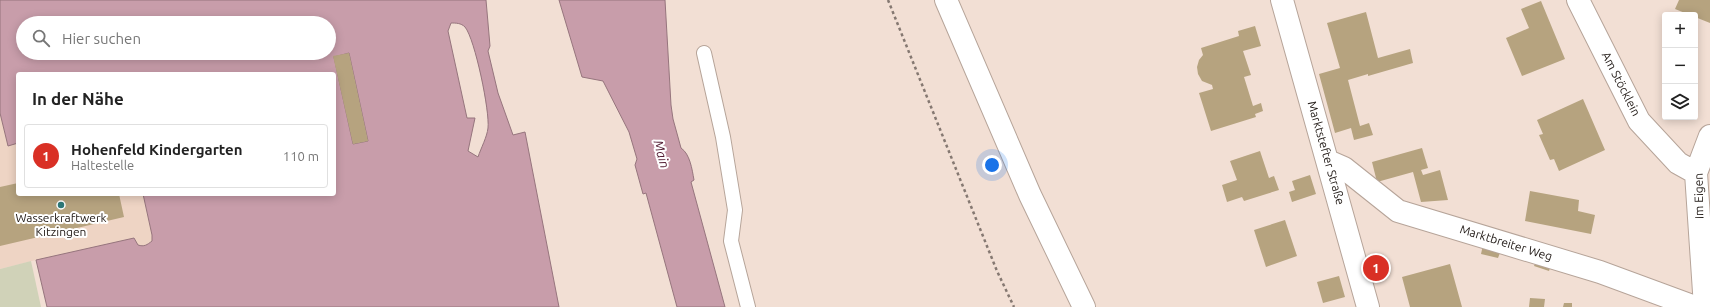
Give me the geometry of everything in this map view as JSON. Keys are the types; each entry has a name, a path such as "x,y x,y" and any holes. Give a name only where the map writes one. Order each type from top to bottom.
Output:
{"street":[{"path":"946,0 1030,195 1084,307"},
{"name":"Marktstefter Straße","path":"1282,0 1368,307"},
{"name":"Am Stöcklein","path":"1578,0 1639,121 1678,164 1696,172"},
{"name":"Im Eigen","path":"1705,307 1696,172 1710,136"},
{"name":"Marktbreiter Weg","path":"1328,161 1344,168 1398,211 1600,272 1695,307"}],"lane":[{"path":"704,53 723,137 736,210 731,241 748,307"}],"path":[{"path":"888,0 997,271 1014,307"}],"shaded area":[{"path":"0,0 16,16 16,60 21,60 18,72 16,72 16,196 146,196 159,249 36,260 0,269"}],"green space":[{"path":"31,261 41,307 0,307 0,269"}],"water":[{"path":"0,0 486,0 490,46 488,51 498,93 513,135 525,132 559,307 47,307 36,260 134,238 140,246 149,244 152,241 152,235 143,196 336,196 336,72 16,72 16,144 8,146 0,113","holes":["16,16 336,16 336,56 349,53 368,141 353,144 335,60 16,60","451,23 457,23 465,27 469,34 477,60 484,92 487,107 488,128 478,157 468,151 475,118 467,118 448,31"]},
{"name":"Main","path":"559,0 665,0 673,119 681,148 689,158 694,180 691,182 725,307 677,307 646,193 643,194 635,165 637,159 629,132 603,81 582,77"}],"building":[{"path":"1679,0 1710,0 1710,23 1698,18 1698,12 1682,12 1675,9"},
{"path":"1541,1 1565,59 1522,76 1506,38 1529,28 1521,9"},
{"path":"1366,12 1378,58 1410,49 1413,63 1348,80 1360,126 1369,123 1373,135 1354,140 1351,128 1335,133 1319,74 1340,68 1327,23"},
{"path":"1255,26 1261,46 1243,51 1251,75 1244,77 1253,106 1261,103 1263,111 1255,114 1256,117 1211,131 1199,93 1213,89 1212,85 1202,81 1198,74 1197,67 1199,60 1203,55 1201,48 1239,36 1238,31"},
{"path":"349,53 368,141 353,144 334,60 336,60 336,55"},
{"path":"1583,99 1605,150 1559,171 1554,159 1550,160 1539,135 1543,134 1537,120"},
{"path":"1422,148 1428,168 1421,170 1423,175 1440,170 1448,200 1421,202 1413,172 1377,182 1372,162"},
{"path":"1260,151 1269,178 1274,176 1279,190 1244,201 1242,197 1227,202 1222,185 1237,180 1230,161"},
{"path":"1310,175 1316,194 1292,202 1289,192 1295,190 1292,181"},
{"name":"Wasserkraftwerk Kitzingen","path":"16,183 16,196 119,196 124,217 0,246 0,187"},
{"path":"1530,191 1579,200 1578,211 1595,215 1591,234 1525,221"},
{"path":"1285,220 1297,256 1266,267 1254,230"},
{"path":"1483,245 1501,250 1498,258 1481,254"},
{"path":"1536,261 1551,265 1549,271 1534,266"},
{"path":"1450,264 1462,307 1410,307 1402,277"},
{"path":"1339,276 1345,297 1323,303 1317,282"},
{"path":"1530,298 1545,299 1544,307 1529,307"},
{"path":"1564,303 1572,303 1572,307 1563,307"}],"place":[{"name":"Wasserkraftwerk Kitzingen","path":"61,205"},
{"name":"Hohenfeld Kindergarten","path":"1376,268"}]}
